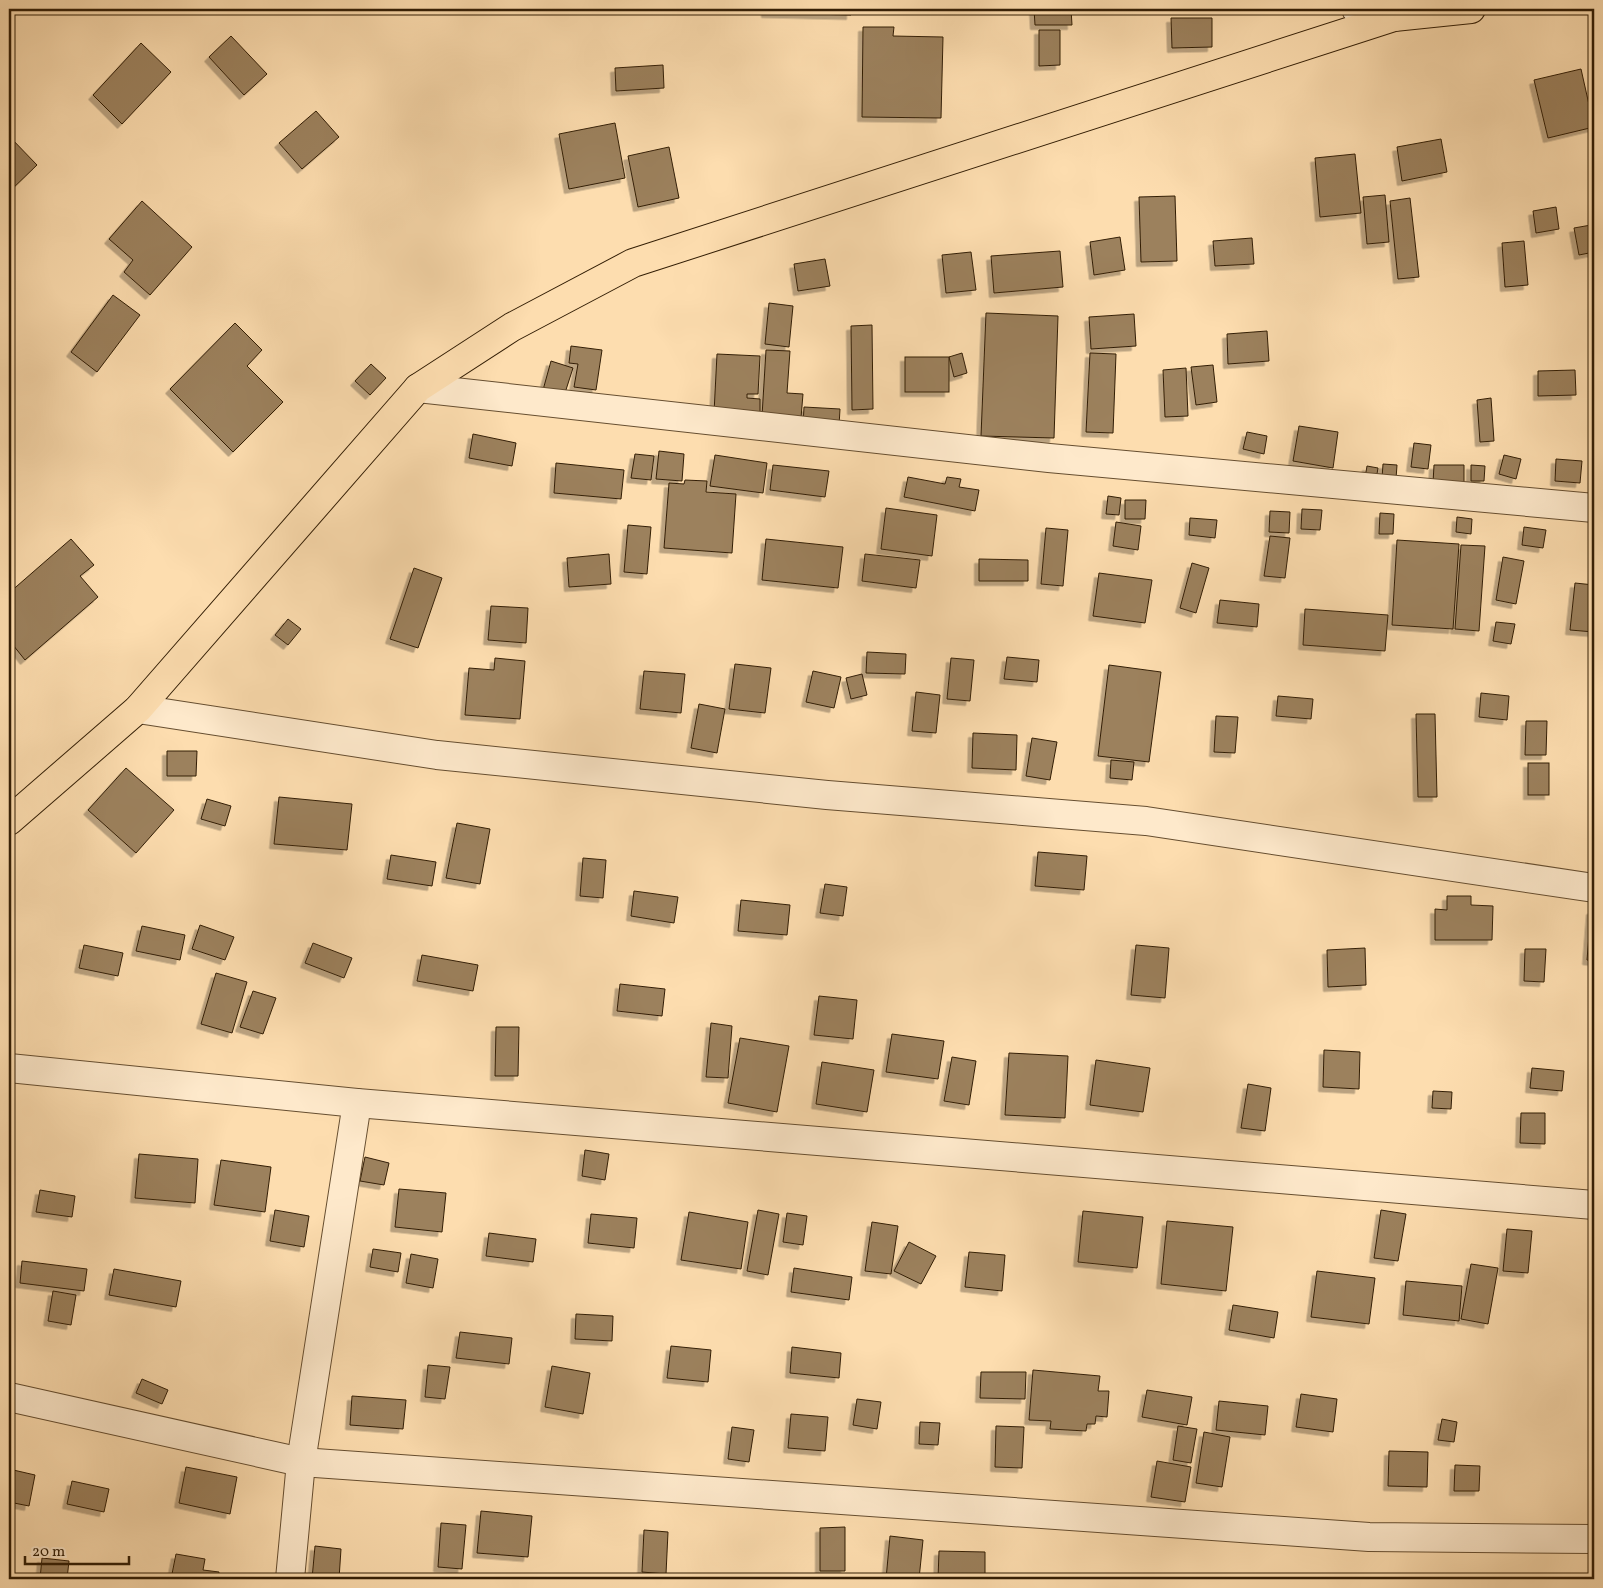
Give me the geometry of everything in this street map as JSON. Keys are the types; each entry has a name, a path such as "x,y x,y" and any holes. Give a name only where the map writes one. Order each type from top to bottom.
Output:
{"highway":[{"path":"9,821 138,709 418,388 512,327 633,263 1392,13 1471,9"}],"street":[{"path":"1356,9 1392,13"},
{"path":"418,388 1049,458 1594,508"},
{"path":"138,709 437,755 827,795 1146,821 1594,888"},
{"path":"9,1068 357,1103 1594,1205"},
{"path":"290,1579 301,1462 357,1103"},
{"path":"9,1397 301,1462 1369,1537 1594,1538"}],"building":[{"path":"766,9 851,9 851,15 766,13"},
{"path":"1034,9 1071,9 1072,25 1035,25"},
{"path":"1171,18 1212,18 1212,47 1172,48"},
{"path":"863,27 894,27 893,36 943,37 941,118 862,117"},
{"path":"1039,30 1060,30 1060,65 1039,66"},
{"path":"231,36 267,74 244,95 209,57"},
{"path":"141,43 171,72 122,124 93,95"},
{"path":"663,65 664,88 616,91 615,68"},
{"path":"1581,69 1594,127 1548,138 1534,80"},
{"path":"316,111 339,137 302,169 279,143"},
{"path":"615,123 625,178 569,189 559,134"},
{"path":"9,136 37,165 9,192"},
{"path":"1441,139 1447,172 1402,181 1397,147"},
{"path":"669,147 679,198 638,207 628,156"},
{"path":"1355,154 1361,213 1320,217 1315,158"},
{"path":"1385,195 1389,242 1367,244 1363,197"},
{"path":"1175,196 1177,261 1141,262 1139,197"},
{"path":"1410,198 1419,277 1398,279 1390,201"},
{"path":"142,201 192,247 150,295 124,272 133,260 109,239"},
{"path":"1556,207 1559,229 1536,233 1533,211"},
{"path":"1591,225 1594,252 1579,255 1574,228"},
{"path":"1120,237 1125,270 1094,275 1090,242"},
{"path":"1252,238 1254,264 1215,266 1213,241"},
{"path":"1524,241 1528,285 1505,287 1502,243"},
{"path":"1060,251 1063,287 994,293 991,256"},
{"path":"971,252 976,290 946,293 942,255"},
{"path":"825,259 830,286 798,291 794,264"},
{"path":"113,295 140,315 97,372 71,352"},
{"path":"769,303 793,306 789,347 765,344"},
{"path":"986,313 1058,316 1054,438 981,436"},
{"path":"1134,314 1136,346 1091,349 1089,317"},
{"path":"235,323 262,350 247,366 283,402 233,452 170,389"},
{"path":"872,325 873,409 852,410 851,326"},
{"path":"1267,331 1269,361 1228,364 1227,334"},
{"path":"571,346 602,350 596,390 574,387 578,364 569,363"},
{"path":"766,350 790,351 787,393 803,394 801,418 762,416"},
{"path":"962,353 967,373 954,377 949,357"},
{"path":"1090,353 1116,354 1113,433 1086,432"},
{"path":"717,354 760,356 758,394 747,394 747,398 760,399 760,415 714,413"},
{"path":"905,357 949,357 949,392 905,392"},
{"path":"551,361 573,368 564,396 543,390"},
{"path":"371,364 386,378 370,395 355,381"},
{"path":"1213,365 1217,402 1196,405 1191,367"},
{"path":"1186,368 1188,416 1165,417 1163,370"},
{"path":"1575,370 1576,395 1538,396 1538,371"},
{"path":"1491,398 1494,441 1480,442 1477,400"},
{"path":"804,407 840,409 839,426 803,425"},
{"path":"1299,426 1338,432 1333,468 1293,461"},
{"path":"1247,432 1267,436 1264,454 1243,449"},
{"path":"473,434 516,443 512,466 469,458"},
{"path":"1414,443 1431,445 1428,469 1411,467"},
{"path":"659,451 684,454 682,481 656,479"},
{"path":"635,454 654,456 651,480 631,478"},
{"path":"715,455 767,463 763,493 710,486"},
{"path":"1504,455 1521,459 1516,479 1499,474"},
{"path":"1556,459 1582,461 1580,483 1555,481"},
{"path":"556,463 624,470 621,499 554,493"},
{"path":"1383,464 1397,465 1396,479 1382,478"},
{"path":"773,465 829,471 825,497 770,490"},
{"path":"1434,465 1464,465 1464,483 1433,483"},
{"path":"1471,465 1485,466 1484,481 1471,481"},
{"path":"1367,466 1378,468 1376,480 1365,478"},
{"path":"908,477 945,484 947,477 961,479 959,487 979,490 975,511 904,497"},
{"path":"685,480 707,481 706,492 736,494 732,553 664,548 669,483 684,484"},
{"path":"1108,496 1121,498 1119,515 1106,514"},
{"path":"1125,500 1146,500 1145,519 1125,519"},
{"path":"886,508 937,515 932,556 881,549"},
{"path":"1302,509 1322,510 1320,530 1301,529"},
{"path":"1270,511 1290,512 1289,533 1269,532"},
{"path":"1380,513 1394,514 1393,534 1379,534"},
{"path":"1457,517 1472,519 1471,534 1456,532"},
{"path":"1190,518 1217,520 1215,538 1189,535"},
{"path":"1116,522 1141,526 1138,550 1113,546"},
{"path":"628,525 651,527 647,574 624,572"},
{"path":"1524,527 1546,530 1543,548 1522,545"},
{"path":"1046,528 1068,530 1063,586 1041,584"},
{"path":"1270,536 1290,538 1285,578 1264,576"},
{"path":"71,539 94,565 80,576 98,597 25,660 9,640 9,593"},
{"path":"766,539 843,547 838,588 762,580"},
{"path":"1397,540 1459,544 1453,629 1392,625"},
{"path":"1461,545 1485,546 1479,631 1455,629"},
{"path":"609,554 611,584 569,587 567,558"},
{"path":"865,554 920,560 916,588 862,581"},
{"path":"1503,557 1524,561 1516,604 1496,600"},
{"path":"979,559 1028,560 1028,581 979,581"},
{"path":"1192,563 1209,568 1196,613 1180,608"},
{"path":"414,568 442,578 418,648 390,639"},
{"path":"1099,573 1152,580 1145,623 1093,616"},
{"path":"1575,583 1594,585 1594,632 1570,630"},
{"path":"1220,600 1259,604 1257,627 1217,623"},
{"path":"491,606 528,608 526,643 488,640"},
{"path":"1305,609 1388,615 1385,651 1303,645"},
{"path":"288,619 301,629 288,645 275,635"},
{"path":"1496,622 1515,624 1511,644 1493,641"},
{"path":"867,652 906,654 905,674 866,673"},
{"path":"1007,657 1039,660 1037,682 1004,679"},
{"path":"495,658 525,661 520,719 465,715 469,668 494,670"},
{"path":"951,658 974,660 970,701 947,699"},
{"path":"735,664 771,668 765,713 729,709"},
{"path":"1109,665 1161,672 1149,762 1098,756"},
{"path":"644,671 685,674 681,713 640,709"},
{"path":"813,671 841,677 834,708 806,702"},
{"path":"862,674 867,695 851,699 846,678"},
{"path":"916,692 940,695 936,733 912,731"},
{"path":"1481,693 1509,696 1507,720 1479,717"},
{"path":"1278,696 1313,699 1311,719 1276,716"},
{"path":"699,704 725,709 717,753 691,748"},
{"path":"1416,714 1435,714 1437,797 1418,797"},
{"path":"1216,716 1238,717 1235,753 1214,752"},
{"path":"1526,721 1547,721 1546,755 1525,755"},
{"path":"973,733 1017,735 1016,770 972,768"},
{"path":"1032,738 1057,742 1050,780 1026,776"},
{"path":"167,751 197,751 196,776 167,776"},
{"path":"1111,760 1134,762 1132,780 1110,778"},
{"path":"1528,763 1549,763 1549,795 1528,795"},
{"path":"126,768 174,810 136,853 88,810"},
{"path":"279,797 352,804 347,850 274,844"},
{"path":"207,799 231,806 225,826 201,819"},
{"path":"457,823 490,829 480,884 446,878"},
{"path":"1038,852 1087,856 1084,890 1035,886"},
{"path":"391,855 436,862 432,886 387,879"},
{"path":"583,858 606,860 603,898 580,896"},
{"path":"825,884 847,887 843,916 820,913"},
{"path":"634,891 678,897 674,923 631,916"},
{"path":"1447,896 1471,896 1471,905 1493,906 1492,940 1435,940 1435,909 1447,910"},
{"path":"741,900 790,905 787,935 738,931"},
{"path":"1591,910 1594,910 1594,961 1587,960"},
{"path":"200,925 234,937 225,960 192,949"},
{"path":"142,926 185,935 180,960 136,951"},
{"path":"313,943 352,958 344,978 305,963"},
{"path":"84,945 123,953 118,976 79,968"},
{"path":"1136,945 1169,948 1165,998 1131,995"},
{"path":"1365,948 1366,985 1328,987 1327,950"},
{"path":"1525,949 1546,949 1544,982 1524,981"},
{"path":"422,955 478,965 473,991 417,981"},
{"path":"216,973 247,982 232,1033 201,1024"},
{"path":"620,984 665,989 662,1016 617,1011"},
{"path":"253,991 276,998 263,1034 240,1027"},
{"path":"819,996 857,1000 853,1039 814,1035"},
{"path":"711,1023 732,1026 728,1078 706,1077"},
{"path":"496,1027 519,1027 518,1076 495,1076"},
{"path":"892,1034 944,1041 938,1079 886,1072"},
{"path":"740,1038 789,1046 777,1112 728,1103"},
{"path":"1324,1050 1360,1052 1359,1089 1323,1087"},
{"path":"1009,1053 1068,1056 1065,1118 1005,1115"},
{"path":"952,1057 976,1061 969,1105 944,1101"},
{"path":"1096,1060 1150,1068 1143,1112 1090,1105"},
{"path":"822,1062 874,1070 867,1112 816,1104"},
{"path":"1532,1068 1564,1071 1562,1091 1530,1088"},
{"path":"1248,1084 1271,1088 1265,1131 1241,1128"},
{"path":"1433,1091 1452,1092 1451,1109 1432,1108"},
{"path":"1521,1113 1545,1113 1545,1144 1520,1143"},
{"path":"585,1150 609,1154 605,1180 582,1176"},
{"path":"139,1154 198,1159 195,1203 135,1198"},
{"path":"365,1157 389,1163 384,1185 360,1181"},
{"path":"221,1160 271,1167 265,1212 214,1205"},
{"path":"399,1189 446,1193 442,1232 395,1227"},
{"path":"40,1190 75,1196 72,1217 36,1212"},
{"path":"275,1210 309,1216 304,1247 270,1241"},
{"path":"758,1210 779,1214 768,1275 747,1271"},
{"path":"1381,1210 1406,1214 1398,1261 1374,1258"},
{"path":"1083,1211 1143,1217 1137,1268 1078,1262"},
{"path":"689,1212 748,1222 741,1269 681,1260"},
{"path":"787,1213 807,1216 803,1245 783,1242"},
{"path":"591,1214 637,1218 634,1248 588,1243"},
{"path":"1167,1221 1233,1227 1226,1291 1161,1284"},
{"path":"872,1222 898,1226 891,1274 865,1271"},
{"path":"1507,1229 1532,1231 1528,1273 1503,1271"},
{"path":"489,1233 536,1239 533,1262 486,1256"},
{"path":"909,1242 936,1256 921,1284 894,1271"},
{"path":"373,1249 401,1253 398,1272 370,1267"},
{"path":"969,1252 1005,1255 1002,1291 965,1287"},
{"path":"411,1254 438,1259 433,1288 406,1283"},
{"path":"22,1261 87,1269 84,1291 20,1283"},
{"path":"1471,1264 1498,1268 1488,1324 1461,1319"},
{"path":"794,1268 852,1277 849,1300 791,1292"},
{"path":"114,1269 181,1281 176,1307 109,1295"},
{"path":"1317,1271 1375,1278 1369,1324 1311,1317"},
{"path":"1406,1281 1462,1286 1459,1321 1403,1315"},
{"path":"53,1291 76,1295 71,1325 48,1321"},
{"path":"1233,1305 1278,1312 1274,1338 1229,1330"},
{"path":"576,1314 613,1316 612,1341 575,1339"},
{"path":"460,1332 512,1338 509,1364 456,1358"},
{"path":"671,1346 711,1350 708,1382 667,1378"},
{"path":"792,1347 841,1353 839,1378 790,1373"},
{"path":"428,1365 450,1367 445,1399 425,1397"},
{"path":"552,1366 590,1373 583,1414 545,1407"},
{"path":"1033,1370 1100,1376 1098,1391 1109,1391 1107,1417 1096,1416 1095,1424 1087,1424 1086,1431 1050,1429 1051,1421 1029,1420"},
{"path":"981,1372 1026,1372 1025,1399 980,1398"},
{"path":"142,1379 168,1390 162,1404 136,1393"},
{"path":"1147,1390 1192,1397 1187,1425 1142,1417"},
{"path":"1301,1394 1337,1399 1333,1432 1296,1427"},
{"path":"352,1396 406,1400 403,1429 350,1425"},
{"path":"857,1399 881,1402 877,1429 853,1425"},
{"path":"1219,1401 1268,1406 1265,1435 1216,1430"},
{"path":"791,1414 828,1417 825,1451 788,1448"},
{"path":"1442,1419 1457,1422 1454,1442 1438,1440"},
{"path":"920,1422 940,1423 938,1445 919,1444"},
{"path":"996,1426 1024,1427 1022,1468 995,1467"},
{"path":"1178,1426 1197,1429 1191,1463 1173,1460"},
{"path":"732,1427 754,1430 749,1462 728,1459"},
{"path":"1204,1432 1230,1437 1222,1487 1196,1483"},
{"path":"1389,1451 1428,1452 1427,1487 1388,1486"},
{"path":"1157,1461 1191,1467 1185,1502 1151,1497"},
{"path":"1455,1465 1480,1466 1479,1491 1454,1491"},
{"path":"186,1467 237,1477 230,1514 179,1503"},
{"path":"9,1469 35,1475 29,1506 9,1502"},
{"path":"72,1481 109,1489 104,1512 67,1504"},
{"path":"481,1511 532,1516 528,1557 477,1553"},
{"path":"441,1523 466,1525 462,1569 438,1567"},
{"path":"845,1527 845,1571 820,1571 820,1528"},
{"path":"644,1530 668,1532 666,1574 642,1572"},
{"path":"890,1536 923,1540 919,1579 886,1579"},
{"path":"315,1546 341,1549 339,1579 312,1579"},
{"path":"939,1551 985,1552 985,1579 938,1579"},
{"path":"176,1554 205,1559 203,1570 219,1572 218,1579 171,1579"},
{"path":"42,1558 69,1561 67,1579 40,1579"},
{"path":"747,1577 781,1577 781,1579 747,1579"}]}
